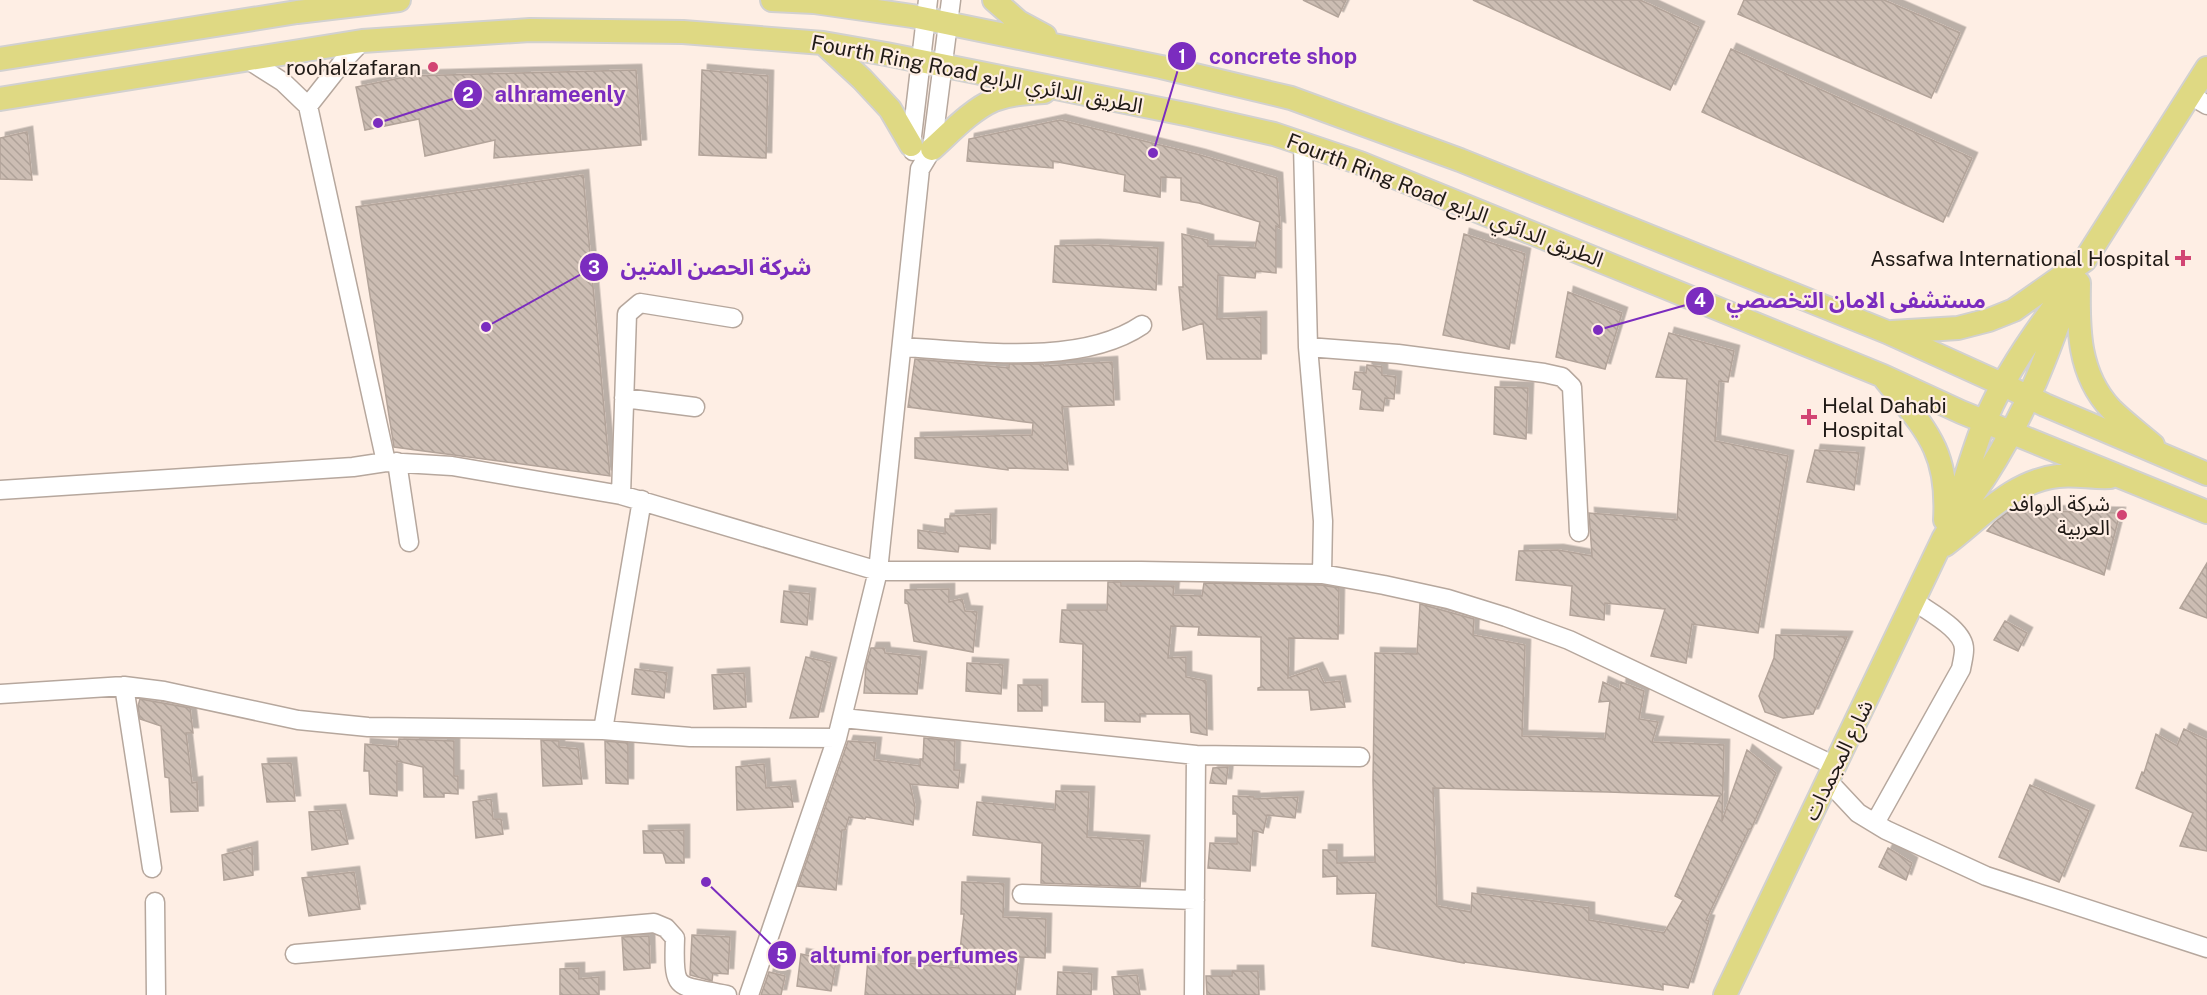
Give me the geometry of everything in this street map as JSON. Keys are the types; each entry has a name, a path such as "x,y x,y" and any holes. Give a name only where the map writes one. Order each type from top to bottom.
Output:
{"main road":[{"path":"0,59 297,12 399,0"},
{"name":"Fourth Ring Road الطريق الدائري الرابع","path":"772,0 926,9 949,24 1161,67 1291,98 1374,126 1887,332 2207,474"},
{"path":"994,0 1019,22 1068,48"},
{"name":"Fourth Ring Road الطريق الدائري الرابع","path":"0,99 362,41 530,30 683,32 823,43 920,60 1095,94 1274,134 1360,163 1883,376 1961,412 2207,512"},
{"path":"823,43 862,79 921,147 993,101 1019,93 1095,94"},
{"path":"1887,332 1947,329 1989,320 2014,310 2079,271 2199,100 2207,68"},
{"path":"2079,271 2079,337 2091,380 2113,410 2168,458"},
{"name":"شارع المجمدات","path":"1725,995 1944,538 1985,420 2042,322 2079,271"},
{"name":"شارع المجمدات","path":"1944,538 1987,475 2012,432 2054,338 2079,271"},
{"path":"1883,376 1923,425 1937,452 1946,502 1944,538"},
{"path":"1944,538 2028,483 2059,476 2122,477"}],"street":[{"path":"921,147 943,65 951,0"},
{"path":"749,995 837,738 878,571 920,169 920,60 926,9"},
{"path":"308,106 362,41"},
{"path":"248,59 283,82 308,106 409,542"},
{"path":"1303,144 1308,347 1323,521 1322,574"},
{"path":"621,495 627,314 640,303 733,318"},
{"path":"902,347 1010,352 1060,351 1101,345 1125,336 1142,325"},
{"path":"1308,347 1398,354 1562,377 1572,387 1579,532"},
{"path":"624,398 695,408"},
{"path":"0,490 354,467 392,462 452,466 642,500 878,571 1322,574 1394,587 1506,616 1579,645 1831,774 1858,813 1886,830 1986,876 2207,948"},
{"path":"603,730 642,500"},
{"path":"1875,823 1961,669 1965,648 1953,628 1914,601"},
{"path":"124,686 152,868"},
{"path":"0,694 124,686 164,691 298,720 368,727 603,730 690,736 837,738"},
{"path":"843,718 1196,755 1360,757"},
{"path":"1194,995 1196,755"},
{"path":"1022,894 1196,900"},
{"path":"155,902 156,995"},
{"path":"296,954 654,923 666,928 675,938 676,980 683,986 727,995"}],"building":[{"path":"1303,0 1346,0 1338,17"},
{"path":"1473,0 1640,0 1699,27 1670,90"},
{"path":"1744,0 1884,0 1960,33 1931,98 1738,14"},
{"path":"1731,49 1972,158 1943,222 1702,112"},
{"path":"636,70 641,145 494,158 495,140 425,156 419,119 365,130 356,87 410,76"},
{"path":"702,70 768,76 766,158 699,155"},
{"path":"1060,120 1200,155 1277,178 1280,228 1276,226 1276,273 1256,271 1255,278 1218,275 1217,319 1261,317 1261,359 1207,359 1203,323 1183,330 1179,287 1183,287 1182,234 1208,240 1208,246 1255,248 1260,222 1199,203 1181,200 1181,178 1161,177 1160,197 1124,191 1125,175 1053,161 1053,168 967,161 969,139"},
{"path":"27,132 32,180 0,179 0,138"},
{"path":"583,175 610,476 394,447 356,207"},
{"path":"1464,234 1525,254 1509,349 1443,335"},
{"path":"1055,246 1158,248 1156,290 1053,282"},
{"path":"1568,292 1622,313 1605,369 1556,357"},
{"path":"1669,333 1734,351 1728,382 1719,381 1715,441 1788,456 1758,633 1692,624 1686,663 1651,656 1665,609 1605,603 1604,620 1570,615 1572,586 1516,580 1519,551 1558,550 1592,556 1589,513 1677,520 1687,379 1656,377"},
{"path":"915,359 1009,368 1009,364 1043,364 1044,366 1112,362 1114,405 1062,407 1068,470 1008,468 1008,470 915,458 915,438 1032,435 1033,423 908,407"},
{"path":"1367,365 1382,367 1382,375 1396,377 1394,399 1385,398 1383,411 1360,409 1362,390 1353,389 1355,372 1366,373"},
{"path":"1495,387 1528,388 1526,439 1494,434"},
{"path":"1815,450 1859,453 1854,490 1807,482"},
{"path":"2011,510 2120,513 2104,575 1987,531"},
{"path":"991,514 990,549 959,546 958,552 918,548 918,530 945,534 945,519 950,519 950,516"},
{"path":"2207,563 2207,618 2180,608"},
{"path":"1108,582 1121,582 1121,586 1174,586 1173,595 1202,596 1204,583 1321,585 1339,588 1338,639 1289,638 1288,678 1317,668 1324,683 1340,681 1345,707 1311,710 1309,690 1258,690 1261,687 1261,637 1198,635 1199,627 1171,626 1168,658 1186,657 1186,677 1206,681 1207,735 1191,732 1190,714 1140,714 1140,722 1105,721 1105,702 1082,702 1083,644 1060,642 1062,610 1107,610"},
{"path":"949,589 949,602 962,599 965,611 977,612 973,652 914,641 908,604 905,603 905,590"},
{"path":"784,591 810,594 807,625 781,622"},
{"path":"1420,604 1474,619 1473,635 1525,645 1522,736 1605,739 1610,701 1599,702 1603,682 1620,690 1621,682 1644,691 1639,719 1658,722 1652,742 1724,745 1722,821 1747,750 1776,773 1706,920 1709,921 1688,988 1663,984 1663,990 1464,963 1372,946 1376,893 1337,894 1337,876 1323,877 1323,850 1337,850 1337,863 1375,862 1373,780 1375,653 1417,654","holes":["1433,788 1720,796 1675,896 1683,900 1664,933 1589,920 1589,908 1472,893 1471,912 1437,906"]},
{"path":"2005,621 2027,633 2018,651 1994,640"},
{"path":"1776,635 1847,637 1813,714 1783,718 1765,712 1759,696 1774,658"},
{"path":"871,648 884,648 885,653 921,657 917,694 864,693 866,666"},
{"path":"806,657 831,663 818,717 790,718"},
{"path":"967,663 1003,665 1001,694 966,691"},
{"path":"635,669 667,673 664,698 632,694"},
{"path":"744,673 746,707 714,709 712,675"},
{"path":"1018,685 1042,685 1042,711 1018,711"},
{"path":"140,699 190,708 193,733 186,733 192,783 197,782 198,811 171,812 169,778 165,777 161,726 140,719 138,706"},
{"path":"2184,729 2207,740 2207,851 2180,846 2193,813 2136,788 2142,772 2144,773 2156,734 2177,746"},
{"path":"924,738 955,741 954,770 960,770 958,788 910,784 915,807 913,825 866,817 865,819 849,817 845,830 842,830 836,890 798,886 848,741 876,743 874,760 920,766 920,759 923,759"},
{"path":"399,739 454,741 454,776 458,776 458,794 444,793 444,797 424,797 423,767 397,761 397,796 370,794 369,771 364,771 365,744 398,747"},
{"path":"541,740 559,741 559,747 578,749 582,784 543,786"},
{"path":"605,741 628,743 628,784 606,783"},
{"path":"291,763 295,801 267,802 262,764"},
{"path":"764,764 766,788 790,786 793,807 737,810 736,767"},
{"path":"1228,767 1226,784 1210,783 1213,768"},
{"path":"2030,785 2089,811 2059,882 1999,857"},
{"path":"1056,791 1089,792 1087,837 1144,841 1140,887 1041,883 1042,843 973,835 977,802 1055,810"},
{"path":"1233,796 1254,797 1254,799 1298,797 1295,818 1267,815 1263,833 1253,830 1250,871 1208,868 1210,843 1237,844 1237,814 1233,814"},
{"path":"491,799 493,819 501,819 503,834 476,838 473,802"},
{"path":"340,810 348,844 312,850 309,812"},
{"path":"684,830 684,863 666,863 663,853 644,853 643,831"},
{"path":"252,847 253,875 224,880 222,855"},
{"path":"1888,848 1912,863 1906,880 1879,867"},
{"path":"354,872 360,909 309,916 302,878"},
{"path":"962,882 1004,884 1003,917 1046,919 1045,958 1019,957 1015,995 865,995 868,959 958,968 964,914 961,914"},
{"path":"692,935 730,937 728,974 713,973 712,981 690,975"},
{"path":"649,936 650,968 624,970 622,937"},
{"path":"801,954 836,961 831,991 797,986"},
{"path":"579,968 579,979 599,977 599,995 560,995 560,969"},
{"path":"1232,971 1258,971 1259,995 1207,995 1206,976 1232,976"},
{"path":"769,972 785,976 781,995 761,995"},
{"path":"1058,972 1092,974 1091,995 1057,995"},
{"path":"1137,975 1140,995 1114,995 1112,977"}],"place":[{"name":"roohalzafaran","path":"433,67"},
{"name":"alhrameenly","path":"378,123"},
{"name":"concrete shop","path":"1153,153"},
{"name":"Assafwa International Hospital","path":"2183,258"},
{"name":"شركة الحصن المتين","path":"486,327"},
{"name":"مستشفى الامان التخصصي","path":"1598,330"},
{"name":"Helal Dahabi Hospital","path":"1809,417"},
{"name":"شركة الروافد العربية","path":"2122,515"},
{"name":"altumi for perfumes","path":"706,882"}]}
